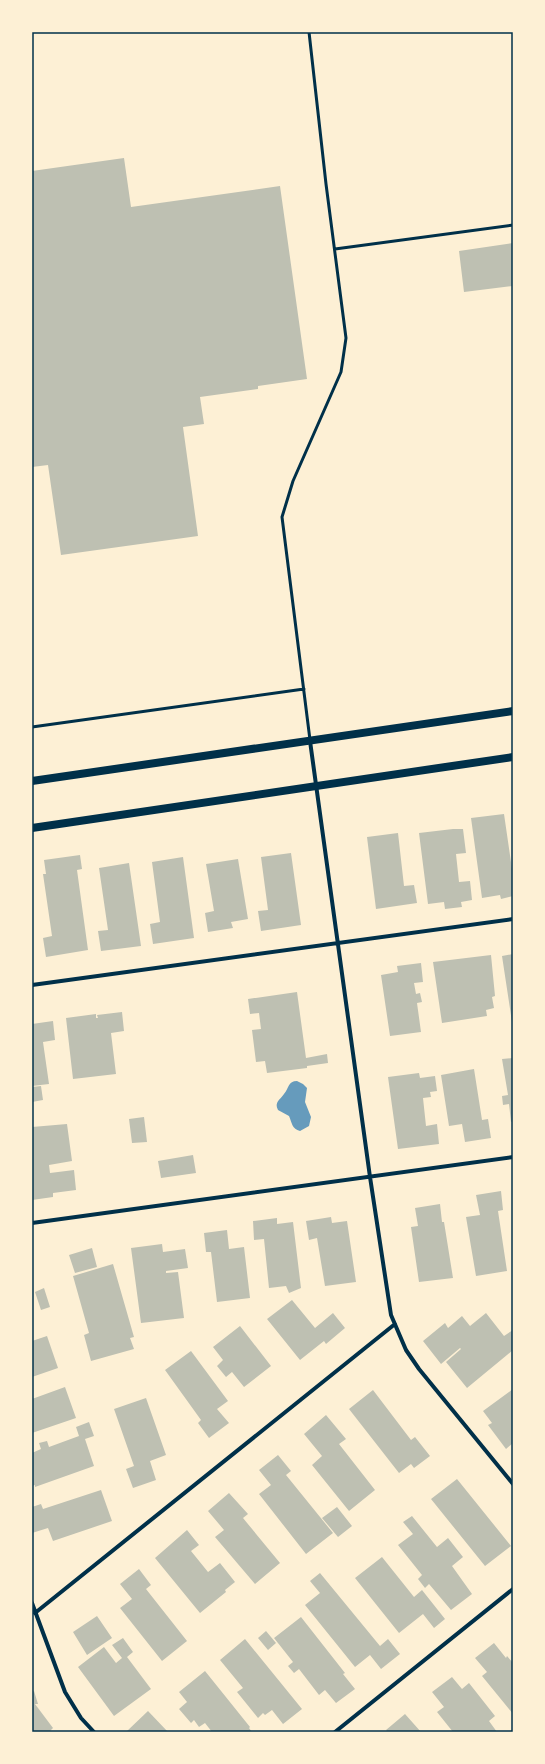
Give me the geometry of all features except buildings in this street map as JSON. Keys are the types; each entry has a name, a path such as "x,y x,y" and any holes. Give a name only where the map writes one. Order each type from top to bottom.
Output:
{"main road":[{"path":"32,781 513,711"},
{"path":"32,828 513,757"}],"street":[{"path":"310,741 370,1177 392,1315 406,1350 419,1369 513,1484"},
{"path":"32,985 513,919"},
{"path":"32,1223 513,1157"},
{"path":"35,1613 395,1324"},
{"path":"335,1732 513,1589"},
{"path":"32,1603 65,1692 81,1718 94,1732"}],"lane":[{"path":"310,32 346,338 341,372 293,481 282,517 310,741"},
{"path":"335,249 513,225"},
{"path":"32,727 304,689"}],"water":[{"path":"297,1081 307,1088 305,1102 311,1117 309,1126 300,1131 294,1127 289,1116 278,1110 277,1107 278,1101 286,1092 290,1084"}]}
